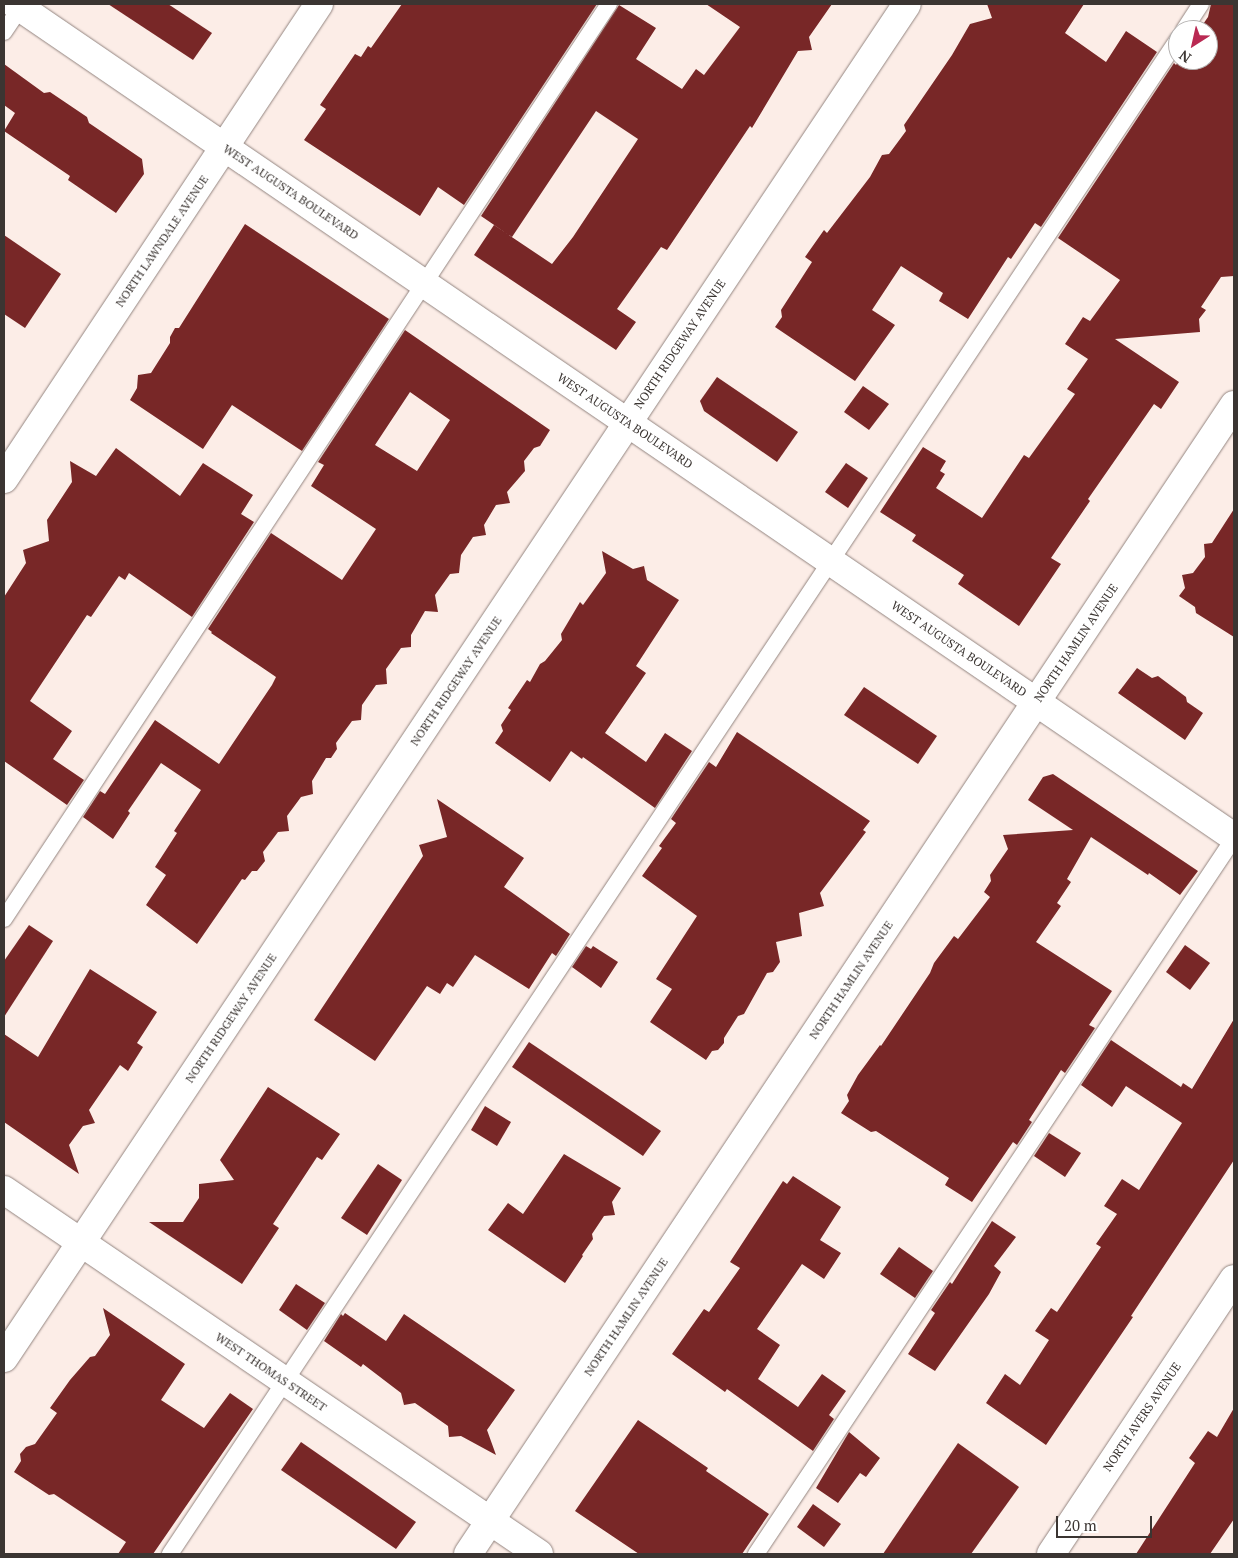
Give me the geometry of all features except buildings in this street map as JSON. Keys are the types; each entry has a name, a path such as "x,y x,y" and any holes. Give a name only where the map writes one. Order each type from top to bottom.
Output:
{"street":[{"name":"NORTH LAWNDALE AVENUE","path":"4,478 320,4"},
{"name":"NORTH RIDGEWAY AVENUE","path":"4,1358 907,4"},
{"name":"WEST AUGUSTA BOULEVARD","path":"19,5 1234,838"},
{"name":"NORTH HAMLIN AVENUE","path":"468,1554 1234,405"},
{"name":"WEST THOMAS STREET","path":"4,1190 539,1554"},
{"name":"NORTH AVERS AVENUE","path":"1050,1554 1234,1279"}],"lane":[{"path":"4,919 609,4"},
{"path":"1191,20 1201,4"},
{"path":"4,32 19,5"},
{"path":"170,1554 1168,54"},
{"path":"756,1554 1234,838"}]}
